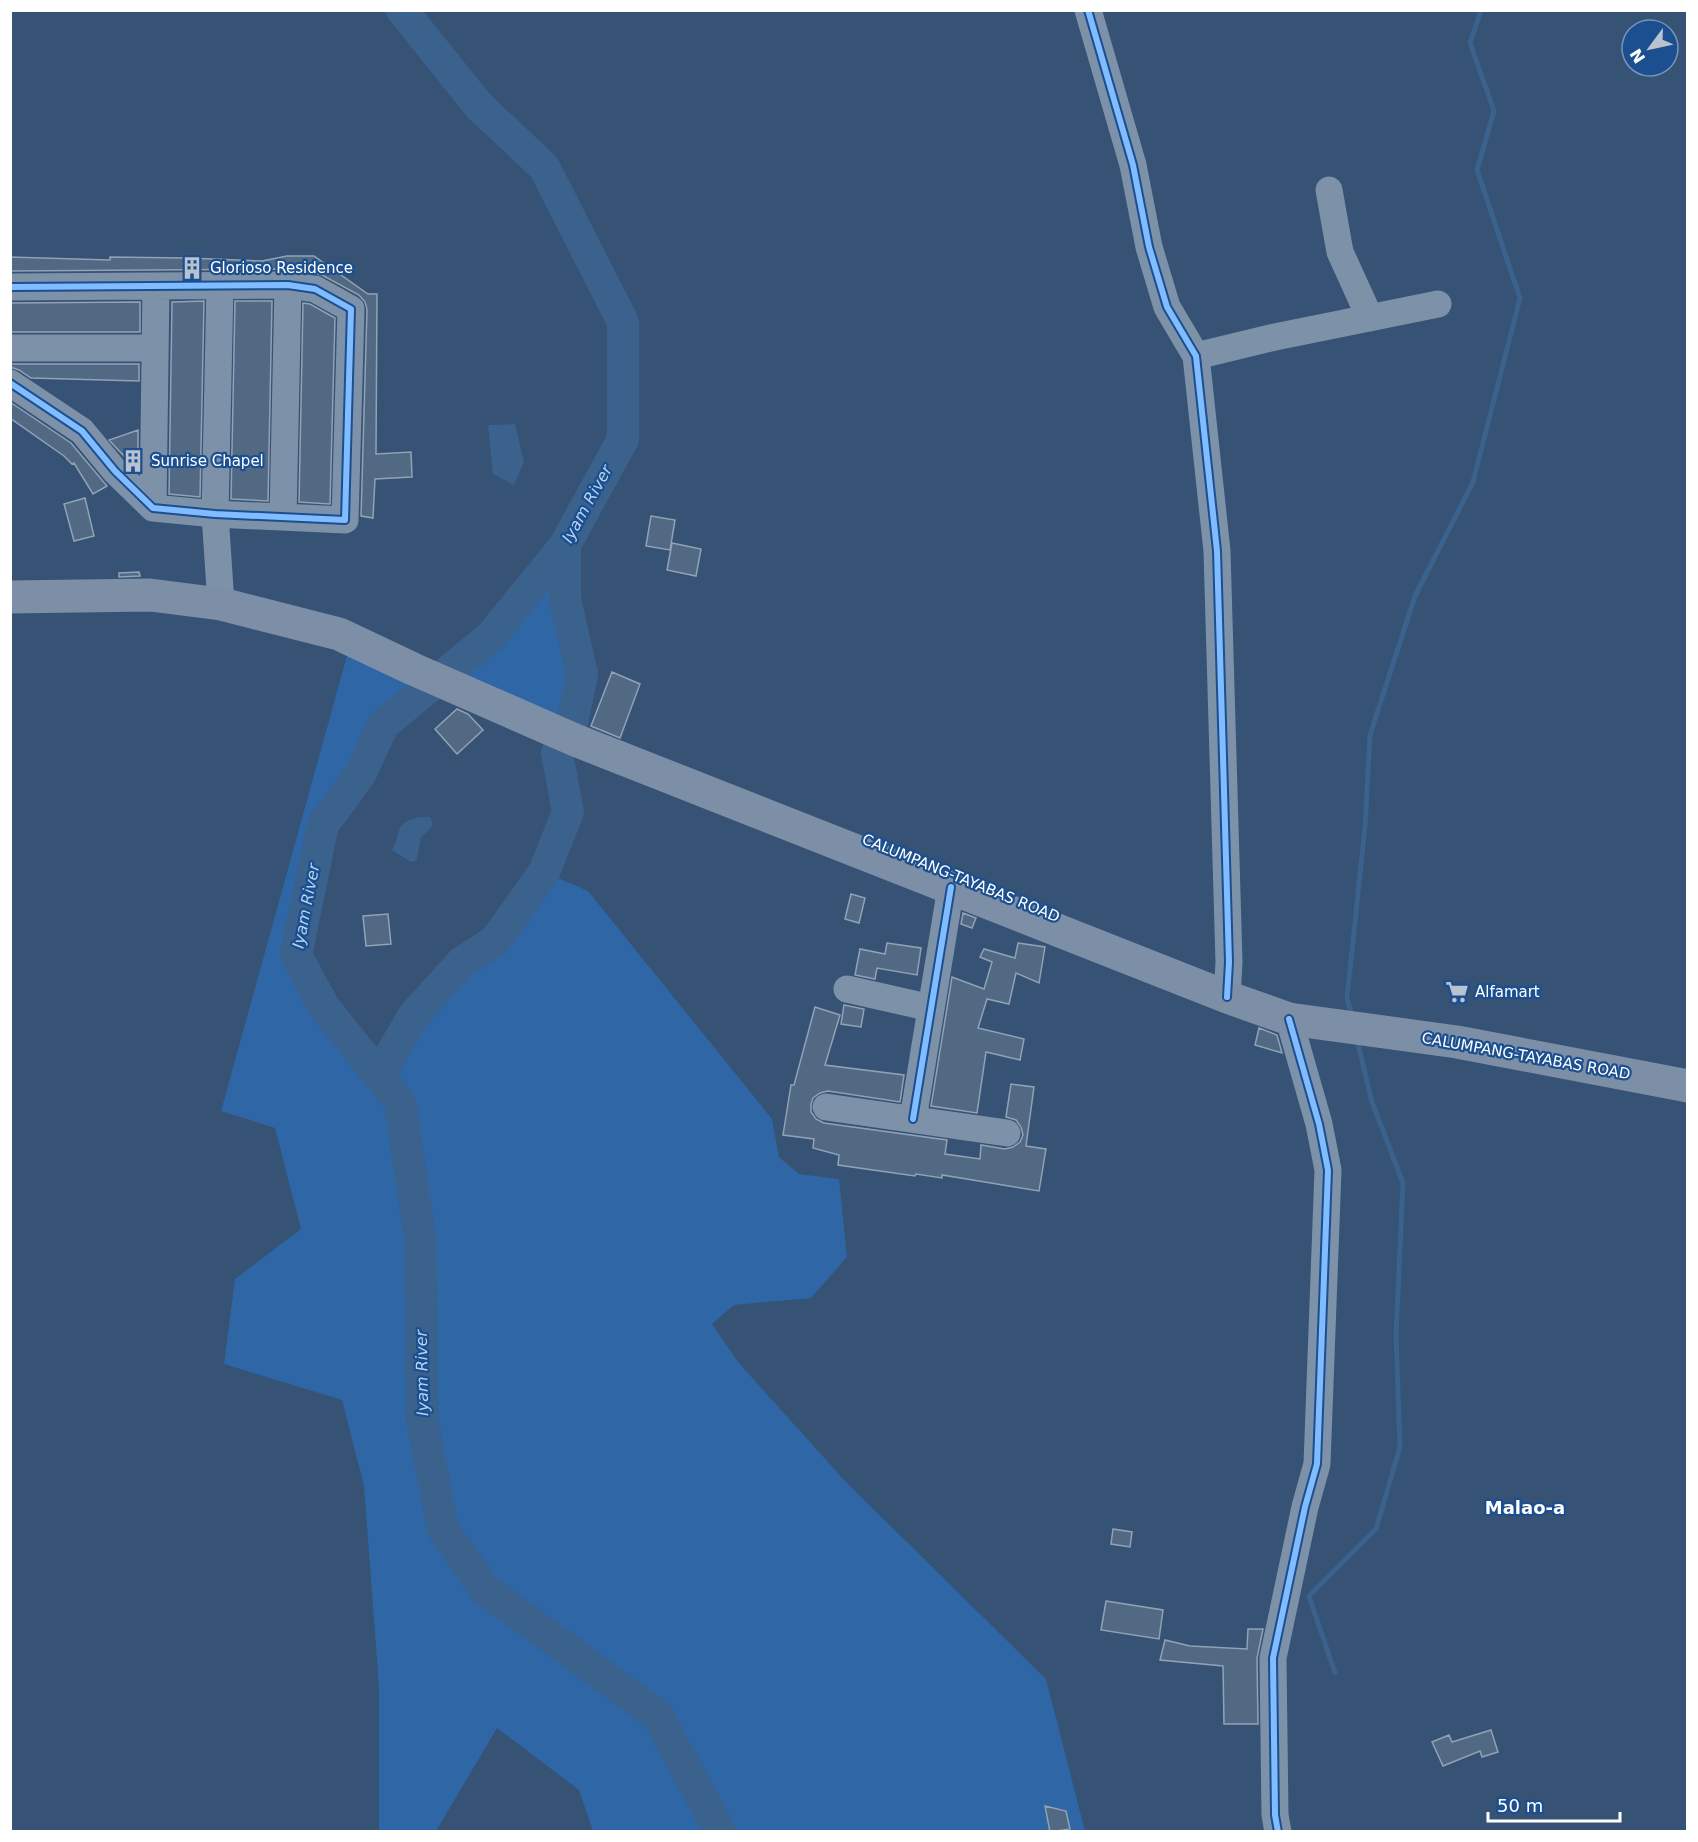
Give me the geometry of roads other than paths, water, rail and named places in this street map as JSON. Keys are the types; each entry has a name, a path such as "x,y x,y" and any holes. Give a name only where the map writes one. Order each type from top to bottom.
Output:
{"main road":[{"path":"10,597 150,595 221,604"},
{"name":"CALUMPANG-TAYABAS ROAD","path":"221,604 339,634 575,740 1227,997 1289,1019 1457,1042 1688,1086"}],"street":[{"path":"1088,10 1133,165 1149,247 1167,307 1197,356 1216,551 1230,962 1227,997"},
{"path":"1329,190 1340,252 1370,318"},
{"path":"283,517 288,285"},
{"path":"10,287 288,285 315,289 351,309 345,520 215,514 153,508 116,471 82,431 10,383"},
{"path":"153,508 156,286"},
{"path":"220,286 215,514 221,604"},
{"path":"1197,356 1438,304"},
{"path":"10,348 155,348"},
{"path":"913,1119 951,887"},
{"path":"847,989 931,1008"},
{"path":"1278,1832 1275,1815 1272,1658 1305,1507 1317,1464 1328,1170 1319,1124 1289,1019"},
{"path":"826,1107 1007,1133"}],"waterway":[{"name":"Iyam River","path":"402,10 479,106 544,167 623,322 623,439 565,545 491,636 383,725 361,773 323,825 296,955 324,1007 400,1102 421,1245 422,1419 443,1529 485,1589 658,1716 720,1832"},
{"path":"1352,1016 1347,998 1365,827 1370,735 1415,596 1473,482 1520,298 1477,170 1494,111 1470,43 1481,10"},
{"path":"379,1075 413,1016 462,962 495,941 544,872 568,812 557,753 569,738 582,674 565,599 565,545"},
{"path":"1335,1673 1309,1596 1376,1529 1400,1447 1396,1335 1403,1183 1372,1102 1357,1040"}],"place":[{"name":"Glorioso Residence","path":"192,268"},
{"name":"Sunrise Chapel","path":"133,461"},
{"name":"Alfamart","path":"1457,992"}],"district":[{"name":"Malao-a","path":"1525,1507"}]}
